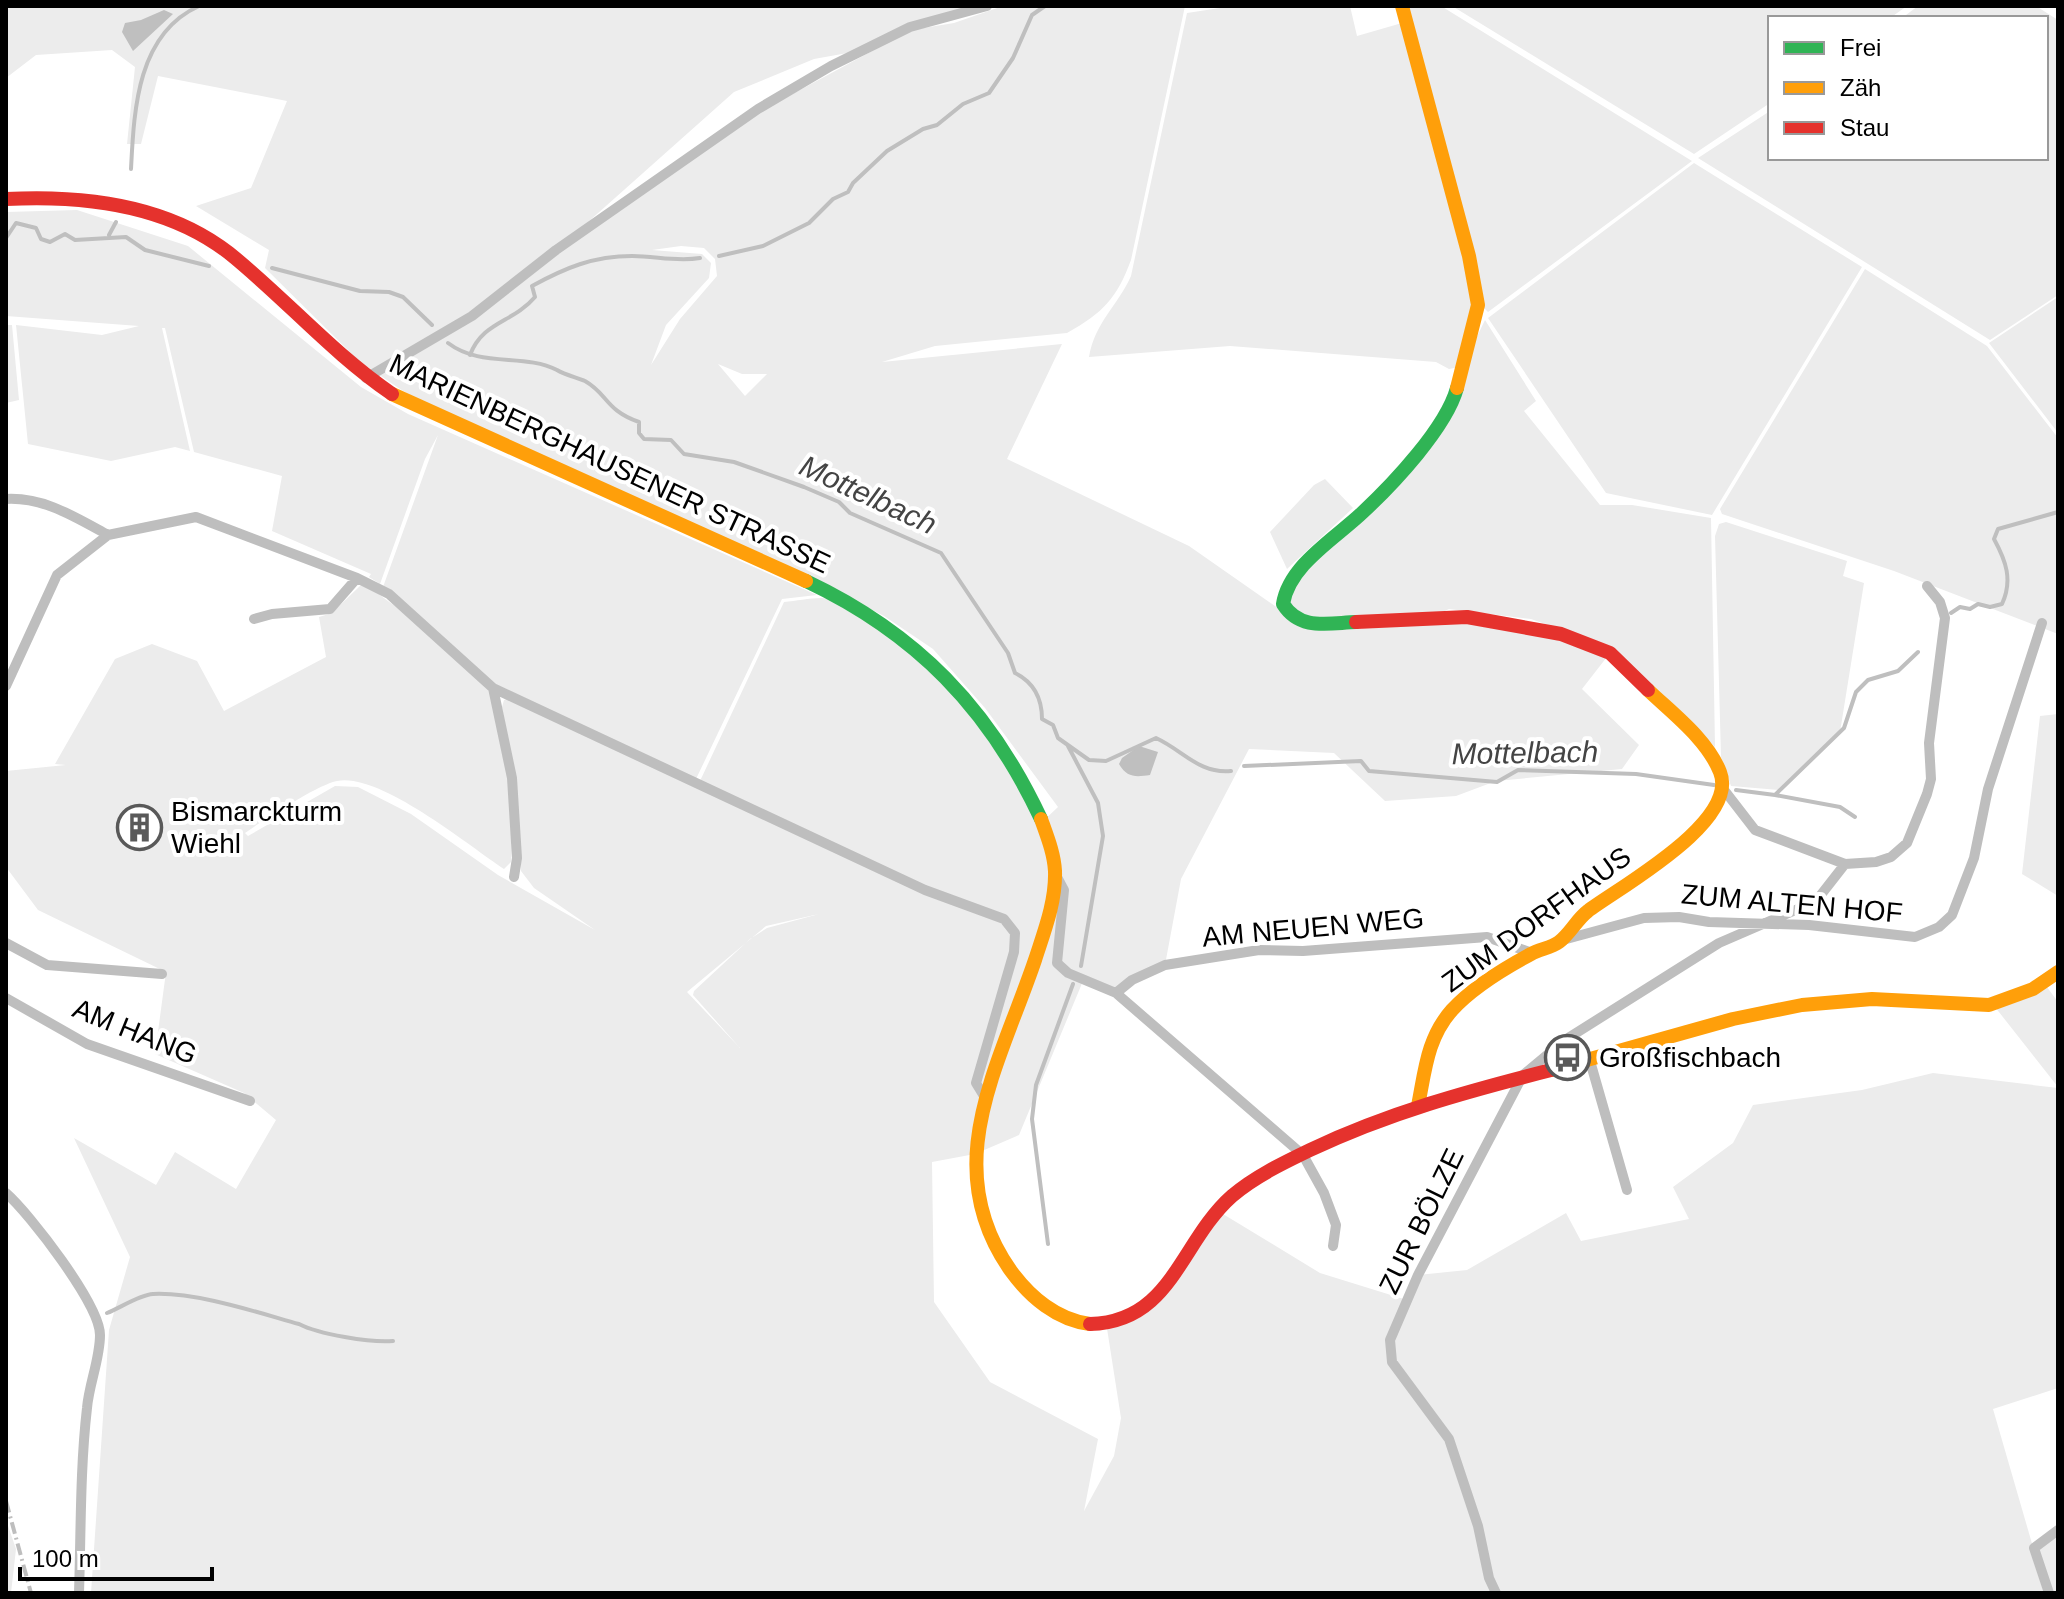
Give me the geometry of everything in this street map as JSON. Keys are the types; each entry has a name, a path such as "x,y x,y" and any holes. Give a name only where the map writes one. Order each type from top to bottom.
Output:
{"main road":[{"path":"1402,6 1469,256 1478,305 1454,398 1435,430 1366,509 1294,575 1285,590 1283,604 1292,618 1307,624 1467,617 1561,634 1610,653 1709,751 1721,773 1721,786"},
{"name":"MARIENBERGHAUSENER STRASSE","path":"6,199 69,200 122,207 187,229 225,250 366,378 393,395 816,587 898,631 937,665 1006,759 1034,803 1051,841 1056,874"},
{"name":"ZUM DORFHAUS","path":"1418,1106 1430,1042 1450,1012 1471,991 1532,953 1559,942 1586,912 1636,881 1692,837 1713,807 1721,786"},
{"path":"1056,874 1045,928 987,1101 974,1175 984,1219 1005,1265 1035,1298 1060,1316 1084,1325 1131,1317 1158,1297 1207,1222 1234,1195 1280,1165 1418,1106 1523,1075 1590,1061 1709,1024 1790,1009 1867,999 1995,1007 2023,997 2058,972"}],"street":[{"path":"366,378 482,309 568,241 758,109 831,66 910,27 987,6"},
{"path":"6,499 32,499 66,512 108,535"},
{"path":"6,686 57,575 108,535 196,517 357,578 389,594 493,688 925,890 1004,919 1015,933 1014,952 976,1083 987,1101"},
{"path":"254,619 272,614 330,609 357,578"},
{"path":"1721,786 1755,830 1845,864 1876,862 1891,857 1907,843 1931,779 1929,743 1945,618 1940,602 1927,586"},
{"name":"ZUM ALTEN HOF","path":"1559,942 1644,918 1679,917 1709,922 1762,923 1915,937 1939,927 1952,915 1974,858 1988,789 2042,623"},
{"path":"493,688 512,778 517,858 514,877"},
{"path":"1523,1075 1578,1032 1719,943 1820,896 1845,864"},
{"path":"1056,874 1064,890 1057,963 1068,973 1116,993 1303,1155 1324,1193 1336,1225 1333,1246"},
{"name":"AM NEUEN WEG","path":"1116,993 1132,980 1165,965 1259,950 1303,951 1487,937 1532,953"},
{"path":"6,943 47,965 162,974"},
{"name":"AM HANG","path":"6,998 87,1044 250,1101"},
{"path":"1590,1061 1627,1190"},
{"name":"ZUR BÖLZE","path":"1496,1593 1449,1439 1410,1391 1392,1362 1390,1340 1418,1275 1523,1075"},
{"path":"6,1193 23,1208 70,1275 92,1309 100,1334 87,1407 79,1593"},
{"path":"2049,1593 2034,1548 2058,1530"}],"shaded area":[{"path":"6,6 978,6 902,26 853,52 814,59 734,92 588,222 594,226 761,111 911,30 954,23 1003,6 1185,6 1131,260 1114,295 1099,311 1067,333 935,346 882,362 1062,344 1007,459 1189,546 1292,618 1307,624 1467,617 1561,634 1610,653 1582,689 1639,745 1622,769 1496,781 1456,796 1385,801 1334,753 1249,749 1181,879 1165,965 1132,980 1116,993 1083,981 1019,1135 975,1154 932,1162 934,1302 990,1382 1098,1439 1084,1511 1114,1456 1121,1418 1106,1322 1128,1315 1159,1293 1218,1211 1320,1273 1407,1300 1418,1275 1467,1270 1566,1213 1581,1241 1689,1219 1673,1187 1733,1143 1753,1105 1862,1090 1933,1073 2058,1088 2058,1388 1993,1409 2033,1547 2058,1530 2058,1593 91,1593 109,1330 130,1257 74,1138 156,1185 175,1152 236,1189 276,1120 244,1093 155,1054 166,972 38,910 6,867 6,771 66,765 55,764 115,659 152,644 197,661 224,711 326,657 319,617 332,613 362,584 430,634 490,691 505,749 512,824 511,862 504,869 423,813 376,788 355,781 337,781 317,789 245,833 248,836 335,786 358,787 411,814 498,875 595,930 534,888 521,871 516,788 502,707 504,700 510,698 890,878 900,875 700,781 784,602 829,599 884,633 938,679 962,705 1003,763 1038,826 1058,807 985,708 933,649 884,616 828,587 432,407 359,361 265,268 269,250 196,206 251,188 287,101 158,76 141,144 127,144 135,67 112,50 36,55 6,78","holes":["681,246 704,248 715,259 717,276 680,319 651,365 666,325 709,278 711,263 702,254 652,250","718,364 742,374 767,374 745,396","819,914 767,928 752,938 766,926","746,943 693,995 740,1048 687,992"]},
{"path":"1233,6 1350,6 1357,36 1402,23 1463,250 1473,309 1459,367 1449,369 1436,362 1230,346 1089,357 1101,324 1131,276 1187,13"},
{"path":"1405,6 1441,6 1692,161 1488,312 1483,307"},
{"path":"1452,6 1907,6 1893,16 1768,16 1768,104 1694,154"},
{"path":"1918,6 2036,6 2058,20 2058,295 1990,340 1698,158 1768,112 1768,160 2048,160 2048,16 1905,16"},
{"path":"164,10 173,14 133,51 122,32 125,23"},
{"path":"1694,163 1862,267 1712,515 1606,493 1488,318"},
{"path":"77,210 188,246 361,387 408,414 817,595 782,599 696,779 491,682 383,587 438,435 425,459 380,584 369,577 371,574 272,531 282,476 194,452 165,328 162,328 190,451 175,447 111,461 28,444 16,325 102,335 139,326 6,316 6,212"},
{"path":"1865,269 1987,346 2058,438 2058,634 1894,571 1722,514 1720,509"},
{"path":"2058,297 2058,433 1989,343"},
{"path":"1485,320 1536,401 1524,411 1600,505 1632,505 1711,518 1715,747 1608,646 1531,619 1449,609 1436,615 1306,617 1290,606 1292,586 1419,456"},
{"path":"6,325 12,325 19,400 6,403"},
{"path":"1325,479 1353,508 1287,569 1270,532 1314,485"},
{"path":"1726,522 1847,561 1843,576 1864,583 1840,732 1779,790 1731,786 1721,757 1715,536 1719,524"},
{"path":"2058,714 2058,896 2022,874 2040,716"},
{"path":"1139,746 1158,752 1150,775 1132,776 1119,764 1122,758"},
{"path":"2044,983 2058,1002 2058,1087 1995,1007"},
{"path":"6,1520 16,1549 11,1593 6,1593"}],"waterway":[{"path":"131,169 137,99 151,54 178,19 199,6"},
{"path":"719,256 763,246 809,223 833,199 848,192 853,183 887,151 923,129 937,125 963,104 989,93 1013,58 1032,15 1045,6"},
{"path":"109,235 116,222"},
{"name":"Mottelbach","path":"6,238 16,223 36,228 41,239 50,242 65,234 75,240 126,237 145,250 209,266"},
{"path":"470,355 483,335 535,297 532,286 568,269 618,257 700,258"},
{"name":"Mottelbach","path":"272,268 360,291 389,292 403,297 432,325"},
{"name":"Mottelbach","path":"448,343 474,355 544,365 582,380 593,386 619,412 639,422 639,433 644,439 671,440 684,454 734,462 804,487 839,502 850,513 941,553 1008,653 1015,673 1027,681 1035,692 1042,719 1053,725 1058,738 1089,760 1106,761 1156,738 1210,769 1231,771"},
{"path":"1951,613 1960,607 1970,609 1978,604 1990,607 2002,604 2007,579 2005,563 1994,539 1998,529 2058,512"},
{"name":"Mottelbach","path":"1736,790 1775,795 1844,728 1856,692 1868,680 1898,671 1918,652"},
{"path":"1068,746 1098,803 1103,836 1081,966"},
{"name":"Mottelbach","path":"1244,766 1361,761 1369,771 1497,782 1518,770 1636,774 1714,785"},
{"path":"1775,795 1840,807 1855,817"},
{"path":"1048,1244 1032,1119 1036,1085 1073,984"},
{"path":"107,1313 148,1295 170,1294 226,1304 331,1334 393,1341"}],"railway":[{"path":"6,1501 31,1593"}],"traffic: fast":[{"path":"1356,622 1306,622 1290,613 1283,604 1287,590 1315,553 1352,522 1403,471 1442,420 1457,388"},
{"path":"806,581 882,625 945,678 998,742 1041,819"}],"traffic: slow":[{"path":"1402,6 1469,256 1478,305 1457,388"},
{"path":"392,394 806,581"},
{"path":"1418,1106 1432,1043 1452,1010 1479,986 1510,966 1559,942 1588,911 1673,852 1712,812 1721,791 1720,772 1714,760 1688,727 1648,690"},
{"path":"1041,819 1054,864 1054,894 1042,939 992,1078 982,1116 977,1155 978,1193 989,1232 1018,1281 1045,1306 1066,1318 1090,1324"},
{"path":"1551,1070 1733,1019 1802,1005 1872,999 1989,1005 2033,989 2058,972"}],"traffic: jam":[{"path":"6,199 64,199 122,206 151,213 204,236 250,270 349,361 392,394"},
{"path":"1356,622 1467,617 1561,634 1610,653 1648,690"},
{"path":"1090,1324 1118,1320 1139,1310 1157,1295 1214,1215 1232,1196 1269,1171 1339,1137 1399,1114 1551,1070"}],"place":[{"name":"Bismarckturm Wiehl","path":"140,827"},
{"name":"Großfischbach","path":"1568,1057"}]}
